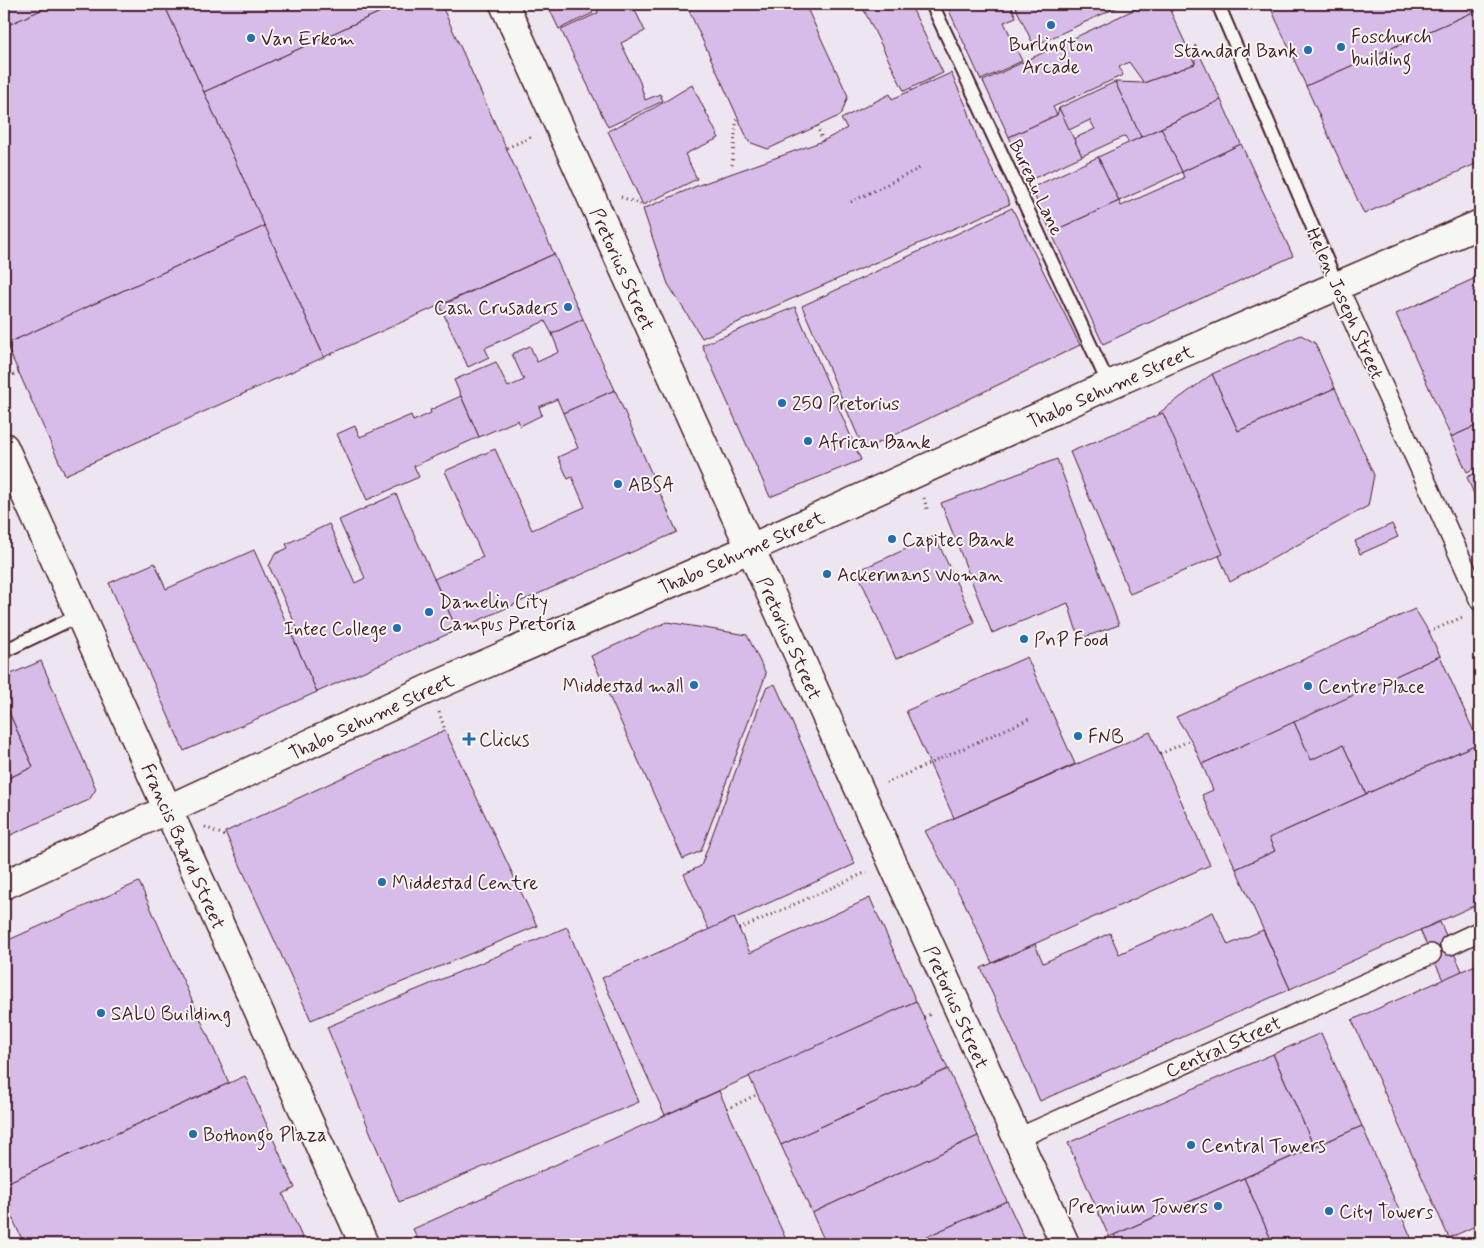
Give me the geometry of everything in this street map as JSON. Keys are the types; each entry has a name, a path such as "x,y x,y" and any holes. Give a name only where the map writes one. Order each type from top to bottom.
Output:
{"street":[{"name":"Pretorius Street","path":"504,4 1065,1244"},
{"name":"Thabo Sehume Street","path":"4,885 428,689 749,549 1109,385 1480,224"},
{"name":"Helen Joseph Street","path":"1338,286 1476,607"},
{"name":"Francis Baard Street","path":"4,447 364,1244"},
{"path":"1450,945 1480,932"},
{"name":"Central Street","path":"1016,1139 1431,954"}],"lane":[{"name":"Bureau Lane","path":"932,4 1109,385"},
{"name":"Helen Joseph Street","path":"1218,4 1338,286"},
{"path":"4,651 80,615"}],"path":[{"path":"1170,11 1183,4"},
{"path":"732,165 738,115"},
{"path":"816,126 823,141"},
{"path":"851,202 922,167"},
{"path":"4,379 19,372"},
{"path":"1429,632 1476,607"},
{"path":"888,782 1029,719"},
{"path":"444,724 445,730"},
{"path":"1160,754 1191,740"},
{"path":"739,929 891,861"},
{"path":"727,1109 758,1094"}],"building":[{"path":"4,4 54,4 4,27"},
{"path":"54,4 164,4 265,226 6,344 4,339 4,27"},
{"name":"Van Erkom","path":"164,4 398,4 204,92"},
{"path":"398,4 441,4 554,254 324,357 204,92"},
{"path":"547,4 606,4 592,10 593,13 559,29"},
{"path":"610,4 632,4 645,31 621,43 640,82 645,100 660,94 663,101 608,127 561,30 598,13 597,10"},
{"path":"686,4 805,4 848,96 841,115 768,149 749,142"},
{"path":"861,4 910,4 943,73 904,91"},
{"path":"946,4 1010,4 1016,17 1004,22 1022,61 981,80"},
{"name":"Burlington Arcade","path":"1014,4 1124,4 1034,46"},
{"path":"1146,4 1167,4 1195,64 1144,83 1129,62 1119,67 1123,75 1053,107 1057,115 1009,137 983,81"},
{"name":"Foschurch building","path":"1269,4 1480,4 1480,9 1306,86"},
{"path":"1480,9 1480,162 1364,214 1306,86"},
{"path":"1195,45 1221,100 1141,137 1115,82 1144,83 1195,64"},
{"path":"951,73 968,110 978,141 1010,204 702,338 668,284 643,209 699,185 823,141 847,128 841,119 890,94 892,99"},
{"path":"1115,82 1141,137 1129,143 1125,136 1082,156 1073,139 1095,129 1090,120 1069,130 1059,108"},
{"path":"692,85 719,138 685,154 697,179 643,205 608,131 654,108"},
{"path":"1221,100 1241,144 1182,172 1161,128"},
{"path":"1059,108 1082,156 1028,181 1009,137 1057,115"},
{"path":"1161,128 1182,172 1119,201 1098,157"},
{"path":"1241,144 1293,256 1103,344 1051,232 1119,201 1121,206 1184,178 1182,172"},
{"path":"1098,157 1119,201 1051,232 1031,188"},
{"path":"1012,208 1080,345 864,450 802,306"},
{"path":"265,226 324,357 65,475 6,344"},
{"path":"554,254 583,319 552,334 545,321 485,348 489,357 468,367 440,306"},
{"path":"1480,276 1480,424 1451,437 1396,314"},
{"name":"250 Pretorius","path":"795,307 861,460 770,497 702,345"},
{"path":"583,319 615,390 563,413 557,399 539,407 542,415 520,426 518,420 479,437 454,380 496,362 508,387 524,380 512,354 530,346 537,362 559,352 552,334"},
{"path":"1301,335 1315,343 1335,388 1238,431 1212,374"},
{"path":"1212,374 1238,431 1335,388 1374,475 1368,506 1230,582 1159,413"},
{"path":"615,390 677,532 457,630 434,579 483,557 445,471 495,449 532,530 585,507 572,477 568,479 558,457 578,448 563,413"},
{"path":"461,396 479,437 414,466 419,477 367,500 337,434 355,426 360,437 411,415 413,421 431,413 430,410"},
{"path":"1163,413 1223,554 1130,594 1070,452"},
{"path":"1480,424 1480,466 1467,472 1451,437"},
{"path":"1057,459 1119,625 1079,639 1068,603 992,633 941,503"},
{"path":"1480,471 1480,509 1467,477"},
{"path":"396,494 457,630 317,692 290,631 297,628 269,566 275,554 288,548 286,544 329,524 355,583 365,578 339,520"},
{"path":"1392,524 1398,537 1360,554 1355,541"},
{"path":"935,536 975,623 896,659 857,571"},
{"path":"254,550 317,692 184,751 109,583 155,563 166,589"},
{"name":"Centre Place","path":"1415,609 1429,632 1440,656 1202,764 1191,740 1176,717"},
{"path":"667,622 747,635 766,674 701,851 683,859 591,656"},
{"path":"1440,656 1479,743 1366,794 1343,745 1311,760 1294,722"},
{"path":"1027,657 1075,764 954,818 906,711"},
{"path":"41,661 96,789 89,800 4,838 4,780 33,767 4,701 4,677"},
{"path":"775,684 855,864 709,930 684,874 701,866 766,688"},
{"path":"4,701 33,767 4,780"},
{"path":"1294,722 1311,760 1343,745 1366,794 1269,838 1275,851 1236,869 1202,795 1213,790 1202,764"},
{"name":"Middestad Centre","path":"445,730 537,926 311,1020 225,832"},
{"path":"1150,732 1210,865 992,963 965,904 925,831"},
{"path":"1479,743 1480,903 1290,989 1236,869 1275,851 1269,838"},
{"name":"SALU Building","path":"139,882 229,1083 4,1184 4,942"},
{"path":"870,898 916,1001 665,1115 602,978 734,918 750,953"},
{"path":"1213,912 1228,945 1263,930 1290,989 1040,1101 981,968 1035,944 1043,963 1110,933 1119,954"},
{"path":"1440,922 1462,971 1443,980 1420,930"},
{"path":"567,927 639,1102 399,1202 327,1027"},
{"path":"1480,963 1480,1224 1449,1238 1352,1020"},
{"path":"916,1001 948,1069 781,1145 749,1076"},
{"path":"1321,1033 1362,1126 1314,1147 1273,1054"},
{"name":"Central Towers","path":"1273,1054 1314,1147 1109,1237 1068,1143"},
{"path":"948,1069 978,1136 812,1213 781,1145"},
{"name":"Bothongo Plaza","path":"245,1076 295,1188 283,1194 305,1244 24,1244 4,1199 4,1184"},
{"path":"719,1091 788,1244 420,1244 413,1229"},
{"name":"City Towers","path":"1362,1126 1414,1244 1273,1244 1244,1178"},
{"path":"978,1136 1007,1201 910,1244 826,1244 812,1213"},
{"name":"Premium Towers","path":"1244,1178 1273,1244 1118,1244 1114,1235"},
{"path":"1007,1201 1027,1244 910,1244"}],"place":[{"name":"Burlington Arcade","path":"1051,25"},
{"name":"Van Erkom","path":"251,38"},
{"name":"Foschurch building","path":"1341,47"},
{"name":"Standard Bank","path":"1308,50"},
{"name":"Cash Crusaders","path":"568,307"},
{"name":"250 Pretorius","path":"782,403"},
{"name":"African Bank","path":"808,441"},
{"name":"ABSA","path":"618,484"},
{"name":"Capitec Bank","path":"892,539"},
{"name":"Ackermans Woman","path":"827,574"},
{"name":"Damelin City Campus Pretoria","path":"429,612"},
{"name":"Intec College","path":"397,628"},
{"name":"PnP Food","path":"1024,639"},
{"name":"Middestad mall","path":"694,685"},
{"name":"Centre Place","path":"1308,686"},
{"name":"FNB","path":"1078,736"},
{"name":"Clicks","path":"469,739"},
{"name":"Middestad Centre","path":"382,882"},
{"name":"SALU Building","path":"101,1013"},
{"name":"Bothongo Plaza","path":"193,1134"},
{"name":"Central Towers","path":"1191,1145"},
{"name":"Premium Towers","path":"1218,1206"},
{"name":"City Towers","path":"1329,1211"}]}
